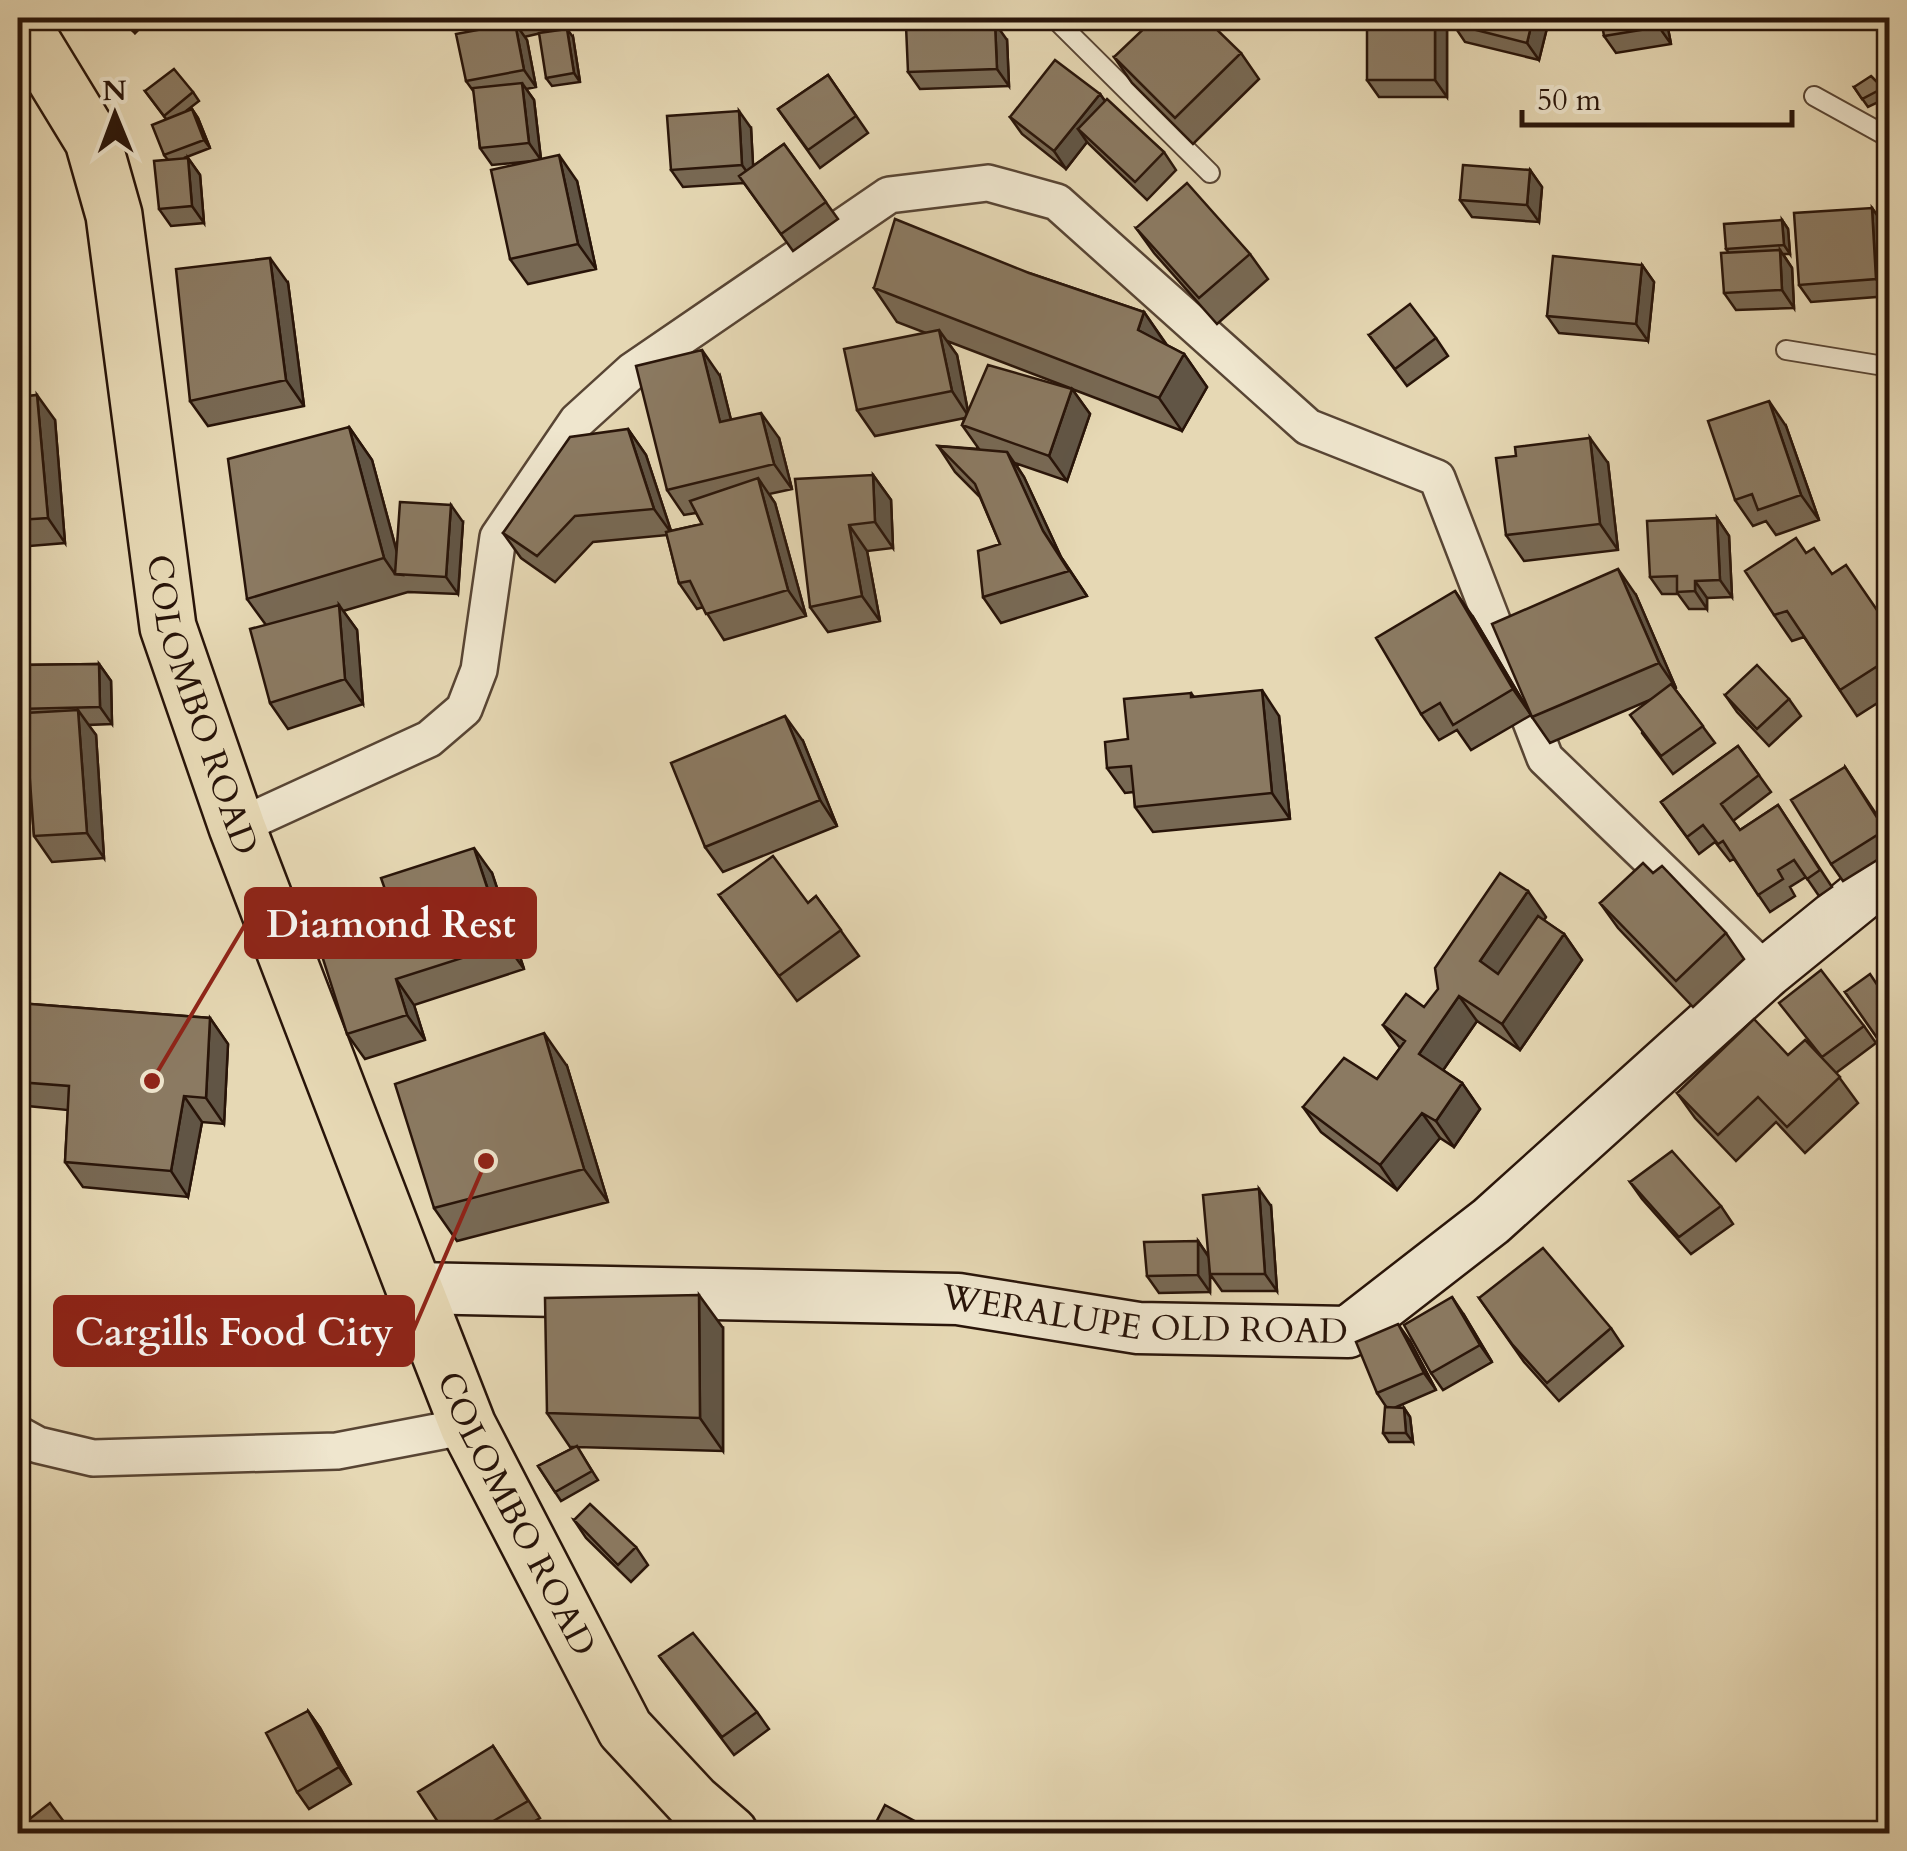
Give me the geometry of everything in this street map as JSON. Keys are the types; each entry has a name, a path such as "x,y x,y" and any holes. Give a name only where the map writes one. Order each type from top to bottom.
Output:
{"highway":[{"name":"COLOMBO ROAD","path":"18,18 93,141 114,215 168,627 237,827 468,1426 625,1730 692,1802 730,1834"}],"street":[{"path":"237,827 429,739 464,710 479,670 498,537 577,421 632,370 890,195 988,183 1057,202 1308,426 1436,478 1545,758 1767,972"},
{"name":"WERALUPE OLD ROAD","path":"414,1288 958,1299 1138,1328 1348,1332 1492,1221 1767,972 1863,894 1890,879"},
{"path":"18,1434 38,1445 93,1458 337,1451 468,1426"}],"lane":[{"path":"1054,18 1210,173"},
{"path":"1814,96 1890,138"},
{"path":"1786,350 1890,367"}],"building":[{"path":"494,18 520,18 496,23"},
{"path":"1155,18 1205,18 1241,53 1175,118 1114,57"},
{"path":"1367,18 1435,18 1435,80 1367,80"},
{"path":"1455,18 1533,18 1527,43 1453,24"},
{"path":"1601,18 1657,18 1659,27 1604,36"},
{"path":"515,23 524,70 466,81 456,34"},
{"path":"995,23 997,69 908,72 906,26"},
{"path":"567,29 574,73 546,78 539,33"},
{"path":"1055,60 1100,94 1054,151 1010,117"},
{"path":"174,69 193,92 164,116 145,91"},
{"path":"828,75 856,116 808,150 778,109"},
{"path":"1871,76 1883,88 1862,99 1854,87"},
{"path":"522,83 529,143 480,148 473,88"},
{"path":"1107,99 1164,152 1135,182 1078,129"},
{"path":"192,109 204,140 164,155 152,125"},
{"path":"739,111 742,165 671,170 667,116"},
{"path":"784,144 826,202 781,234 739,176"},
{"path":"559,155 578,244 510,259 491,170"},
{"path":"188,158 192,206 159,209 154,161"},
{"path":"1463,165 1530,170 1527,205 1460,200"},
{"path":"1187,183 1250,254 1199,298 1136,228"},
{"path":"1872,208 1876,279 1799,285 1794,213"},
{"path":"895,219 1029,273 1144,312 1138,330 1184,354 1159,398 874,288"},
{"path":"1782,220 1784,245 1726,249 1724,224"},
{"path":"1780,250 1782,290 1724,293 1721,253"},
{"path":"1553,256 1642,265 1636,324 1547,316"},
{"path":"270,258 286,380 190,401 176,269"},
{"path":"1410,304 1436,338 1395,369 1369,335"},
{"path":"939,330 952,391 857,410 844,349"},
{"path":"702,350 720,422 761,413 774,464 667,490 636,366"},
{"path":"988,365 1072,389 1049,456 962,425"},
{"path":"37,395 48,518 18,520 18,397"},
{"path":"1769,401 1801,495 1758,510 1752,494 1735,500 1708,421"},
{"path":"349,427 384,558 247,599 228,459"},
{"path":"628,429 654,509 575,516 537,556 503,533 570,437"},
{"path":"1590,438 1600,524 1506,535 1496,458 1516,456 1515,447"},
{"path":"938,446 1007,452 1043,531 1069,571 983,597 978,551 1000,544 975,484"},
{"path":"873,475 875,522 849,525 862,596 810,607 795,479"},
{"path":"758,478 788,590 706,614 690,581 679,583 666,532 702,524 690,501"},
{"path":"400,502 451,505 446,577 395,574"},
{"path":"1717,518 1720,580 1695,581 1695,591 1677,592 1677,576 1650,577 1647,521"},
{"path":"1796,538 1806,553 1814,548 1832,574 1846,565 1890,629 1890,658 1840,690 1787,611 1774,615 1745,571"},
{"path":"1618,569 1659,663 1532,717 1492,624"},
{"path":"1455,591 1513,689 1453,725 1440,703 1421,714 1376,638"},
{"path":"339,605 345,679 270,703 250,629"},
{"path":"99,664 100,707 18,709 18,665"},
{"path":"1757,665 1789,699 1757,729 1725,695"},
{"path":"1671,684 1703,726 1661,756 1630,715"},
{"path":"1262,690 1272,793 1135,807 1131,766 1107,768 1105,742 1128,739 1124,699"},
{"path":"78,710 87,833 34,836 25,713"},
{"path":"785,716 820,800 705,847 671,763"},
{"path":"1738,746 1759,775 1721,804 1740,830 1778,805 1820,870 1807,879 1794,860 1778,870 1783,879 1758,895 1723,841 1718,844 1703,825 1687,837 1661,802"},
{"path":"1845,767 1885,830 1831,864 1791,800"},
{"path":"474,848 506,944 396,979 407,1015 347,1034 316,937 393,912 381,878"},
{"path":"773,856 808,903 816,896 841,930 779,976 719,895"},
{"path":"1643,863 1653,873 1662,866 1726,933 1676,981 1600,903"},
{"path":"1500,873 1528,891 1480,961 1498,974 1538,916 1564,934 1502,1024 1459,996 1419,1054 1462,1083 1436,1121 1422,1113 1380,1165 1303,1107 1344,1058 1377,1079 1405,1041 1383,1025 1406,994 1424,1007 1438,989 1435,968"},
{"path":"1821,970 1864,1026 1822,1057 1779,1003"},
{"path":"1870,974 1880,989 1890,983 1890,1046 1884,1038 1880,1042 1845,992"},
{"path":"18,1003 210,1018 206,1098 184,1096 171,1171 65,1162 69,1086 18,1082"},
{"path":"1754,1019 1788,1055 1805,1040 1840,1077 1787,1127 1758,1097 1718,1135 1677,1093"},
{"path":"544,1033 584,1169 434,1208 395,1084"},
{"path":"1672,1151 1721,1206 1679,1237 1630,1182"},
{"path":"1259,1189 1265,1274 1210,1274 1203,1195"},
{"path":"1198,1241 1198,1275 1147,1276 1144,1242"},
{"path":"1543,1248 1611,1328 1547,1383 1479,1298"},
{"path":"699,1295 700,1418 547,1413 545,1298"},
{"path":"1452,1297 1480,1345 1431,1373 1404,1325"},
{"path":"1398,1324 1424,1373 1377,1393 1356,1342"},
{"path":"1385,1407 1404,1408 1406,1433 1383,1433"},
{"path":"577,1446 592,1471 555,1492 538,1466"},
{"path":"590,1504 636,1547 618,1565 574,1520"},
{"path":"693,1633 757,1712 722,1737 659,1656"},
{"path":"308,1711 339,1767 297,1792 266,1733"},
{"path":"493,1746 528,1801 471,1834 446,1834 418,1792"},
{"path":"50,1803 73,1834 18,1834 18,1828"},
{"path":"885,1805 939,1834 870,1834"}],"place":[{"name":"Diamond Rest","path":"152,1081"},
{"name":"Cargills Food City","path":"486,1161"}]}
